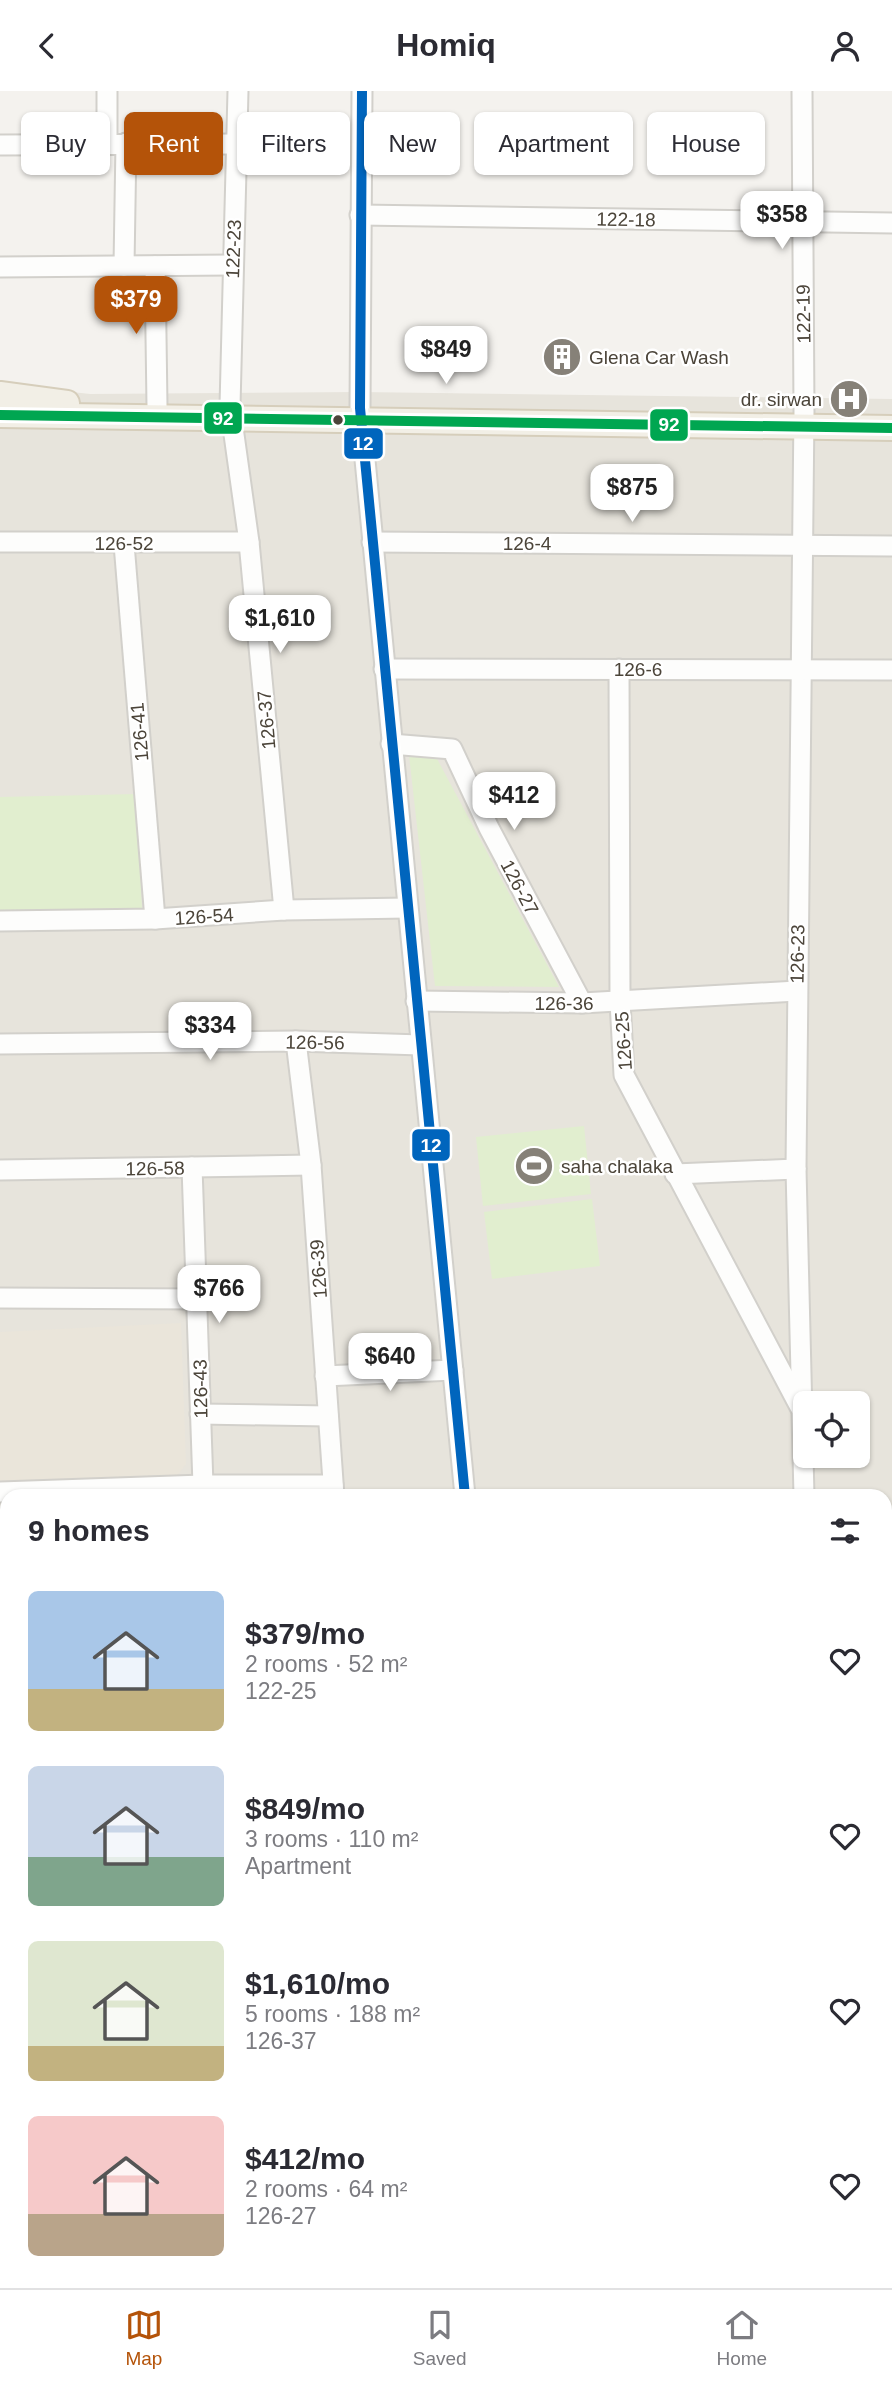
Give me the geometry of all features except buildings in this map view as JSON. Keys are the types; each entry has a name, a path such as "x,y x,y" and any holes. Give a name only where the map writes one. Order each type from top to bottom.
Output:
{"main road":[{"path":"0,394 78,410"},
{"path":"0,405 78,410 804,419 892,428"},
{"path":"0,415 157,406 231,412"},
{"path":"0,426 78,410"},
{"path":"804,419 892,412"}],"street":[{"path":"107,91 117,143 124,266"},
{"name":"122-23","path":"238,91 238,112"},
{"path":"362,91 361,414 464,1489"},
{"name":"122-19","path":"802,91 804,419"},
{"path":"0,145 237,143"},
{"name":"122-23","path":"231,412 232,265 237,143"},
{"name":"122-18","path":"360,215 892,223"},
{"path":"0,267 232,265"},
{"path":"155,266 157,406"},
{"name":"126-37","path":"231,412 249,542 284,909"},
{"name":"126-23","path":"802,1391 796,1169 804,419"},
{"name":"126-52","path":"0,542 249,542"},
{"name":"126-4","path":"372,542 892,546"},
{"name":"126-41","path":"124,544 155,919"},
{"name":"126-6","path":"384,669 892,670"},
{"name":"126-25","path":"619,669 620,1001 624,1075 793,1394"},
{"name":"126-27","path":"391,744 452,749 489,828 582,1003"},
{"name":"126-54","path":"0,921 155,919 284,909 407,908"},
{"name":"126-36","path":"416,1001 582,1003 797,991"},
{"name":"126-56","path":"0,1044 296,1041 421,1045"},
{"name":"126-39","path":"296,1041 311,1165 334,1489"},
{"name":"126-58","path":"0,1170 311,1165"},
{"name":"126-43","path":"192,1167 203,1485"},
{"path":"675,1174 796,1169"},
{"path":"0,1299 198,1299"},
{"path":"325,1376 453,1370"},
{"path":"200,1414 328,1416"},
{"name":"126-23","path":"803,1468 804,1489"},
{"path":"87,1489 203,1485 290,1489"}],"shaded area":[{"path":"0,384 90,394 360,392 892,399 892,1489 0,1489"},
{"path":"181,1323 186,1464 177,1476 0,1483 0,1332"}],"green space":[{"path":"409,755 435,755 559,987 435,986"},
{"path":"137,794 142,909 0,910 0,797"},
{"name":"saha chalaka","path":"584,1126 591,1194 483,1206 476,1137"},
{"name":"saha chalaka","path":"592,1199 600,1266 492,1279 484,1212"}],"transit line":[{"name":"12","path":"362,91 360,408 464,1489"},
{"name":"92","path":"0,415 892,428"}],"place":[{"name":"Glena Car Wash","path":"562,357"},
{"name":"dr. sirwan","path":"849,399"},
{"name":"saha chalaka","path":"534,1166"}]}
